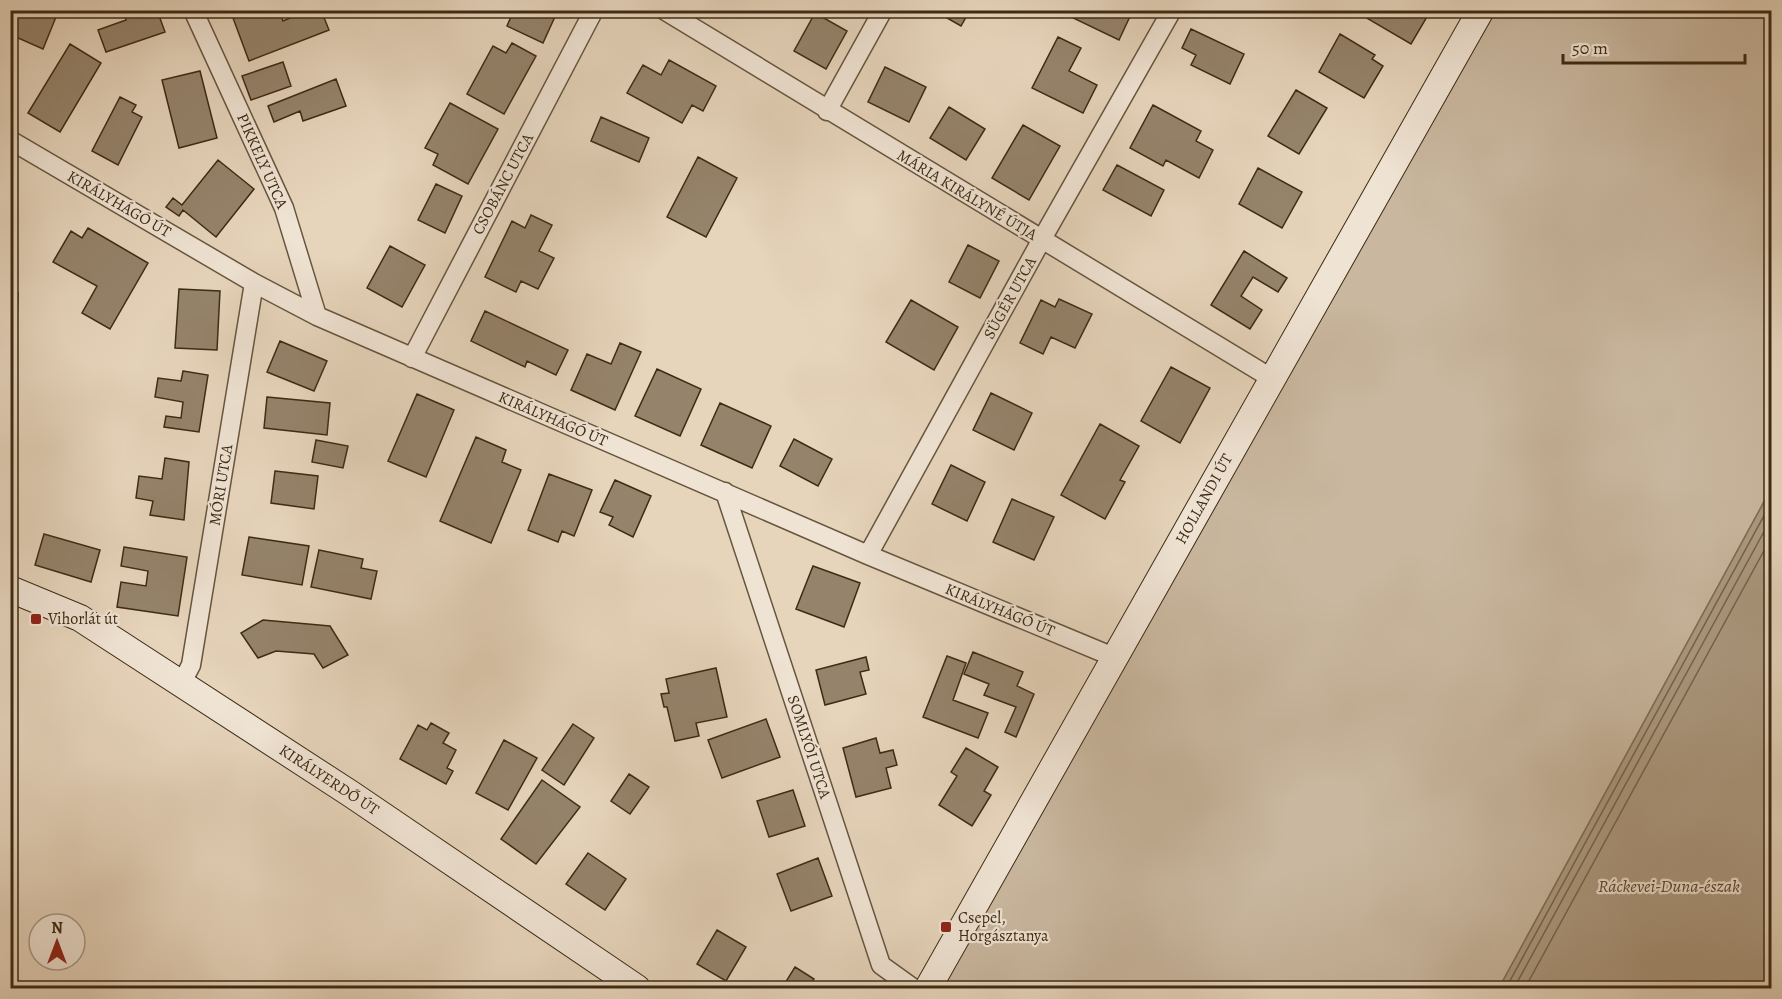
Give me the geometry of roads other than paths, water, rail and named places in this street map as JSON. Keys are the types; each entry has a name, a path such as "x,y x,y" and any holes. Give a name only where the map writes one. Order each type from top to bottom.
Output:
{"street":[{"name":"PIKKELY UTCA","path":"193,10 284,208 317,316"},
{"name":"CSOBÁNC UTCA","path":"412,358 594,10"},
{"name":"MÁRIA KIRÁLYNÉ ÚTJA","path":"663,10 1271,378"},
{"path":"827,111 883,10"},
{"name":"SÜGÉR UTCA","path":"868,555 1042,239 1172,10"},
{"name":"HOLLANDI ÚT","path":"928,988 1481,10"},
{"name":"KIRÁLYHÁGÓ ÚT","path":"10,140 254,283 317,316 868,555 1116,658"},
{"name":"MÓRI UTCA","path":"181,684 191,666 254,283"},
{"name":"SOMLYÓI UTCA","path":"725,492 881,965 913,988"},
{"name":"KIRÁLYERDŐ ÚT","path":"10,589 80,618 351,794 637,988"}],"water":[{"name":"Ráckevei-Duna-észak","path":"1771,489 1771,988 1499,988"}],"place":[{"name":"Vihorlát út","path":"36,619"},
{"name":"Csepel, Horgásztanya","path":"946,927"}]}
